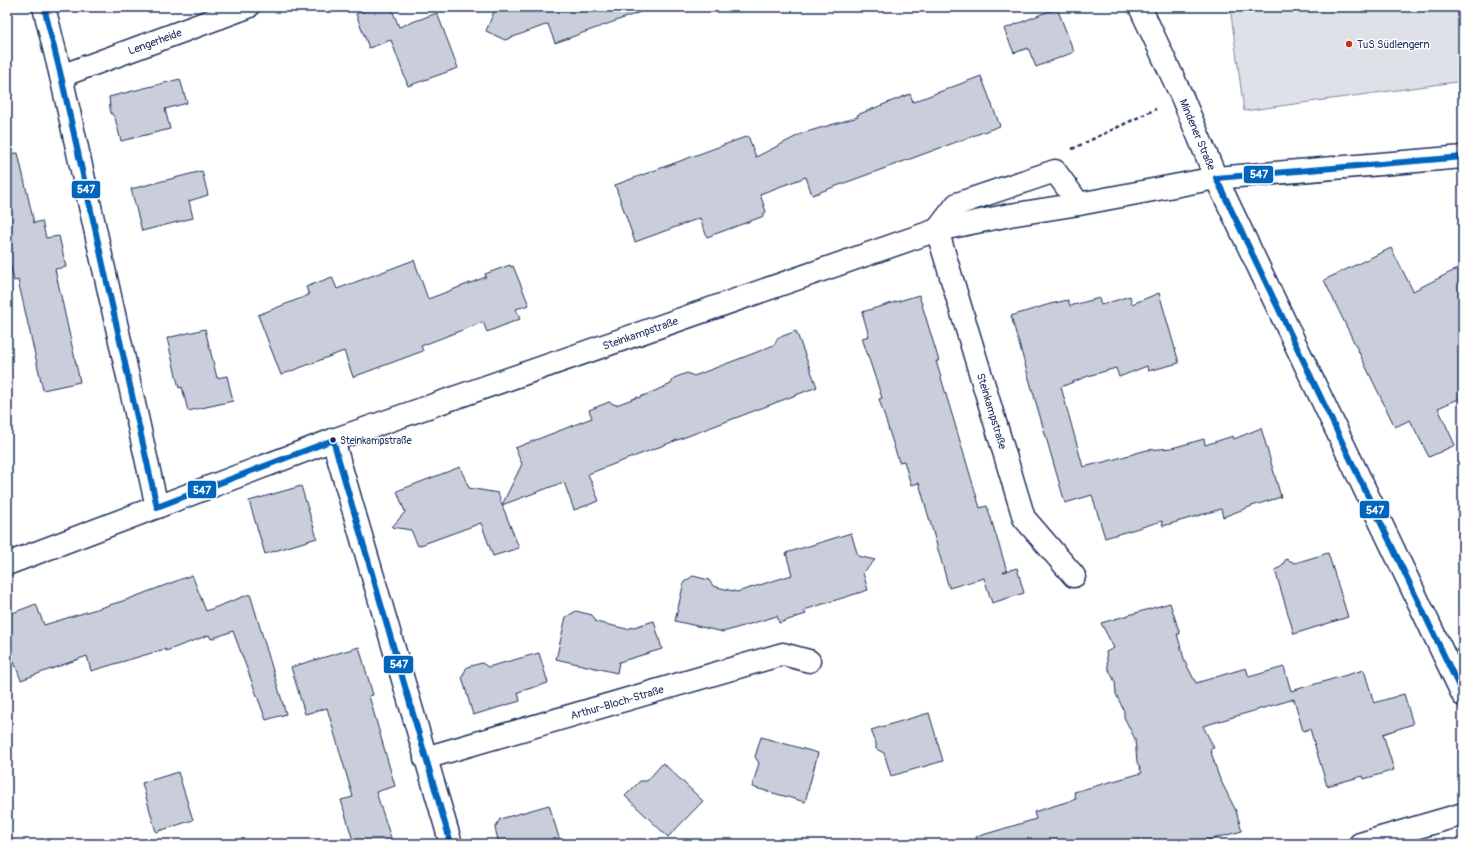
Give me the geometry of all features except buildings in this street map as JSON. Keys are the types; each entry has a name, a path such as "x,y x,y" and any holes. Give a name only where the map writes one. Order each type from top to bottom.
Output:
{"street":[{"path":"44,7 61,76 157,507"},
{"name":"Lengerheide","path":"61,76 248,7"},
{"name":"Mindener Straße","path":"1140,7 1182,97 1216,178 1463,695"},
{"name":"Steinkampstraße","path":"7,564 333,440 937,230 1010,215 1079,204 1216,178 1463,157"},
{"path":"937,230 957,204 1055,171 1079,204"},
{"name":"Steinkampstraße","path":"937,230 1024,518 1074,576"},
{"path":"333,440 451,844"},
{"name":"Arthur-Bloch-Straße","path":"425,758 783,654 809,661"},
{"path":"1360,844 1463,814"}],"path":[{"path":"1055,171 1066,152 1182,97"}],"shaded area":[{"name":"TuS Südlengern","path":"1230,7 1463,7 1463,81 1244,111"}],"transit line":[{"name":"547","path":"44,7 61,76 157,507 333,440 451,844"},
{"name":"547","path":"1463,157 1216,178 1463,695"}],"place":[{"name":"TuS Südlengern","path":"1349,44"},
{"name":"Steinkampstraße","path":"333,440"}]}
